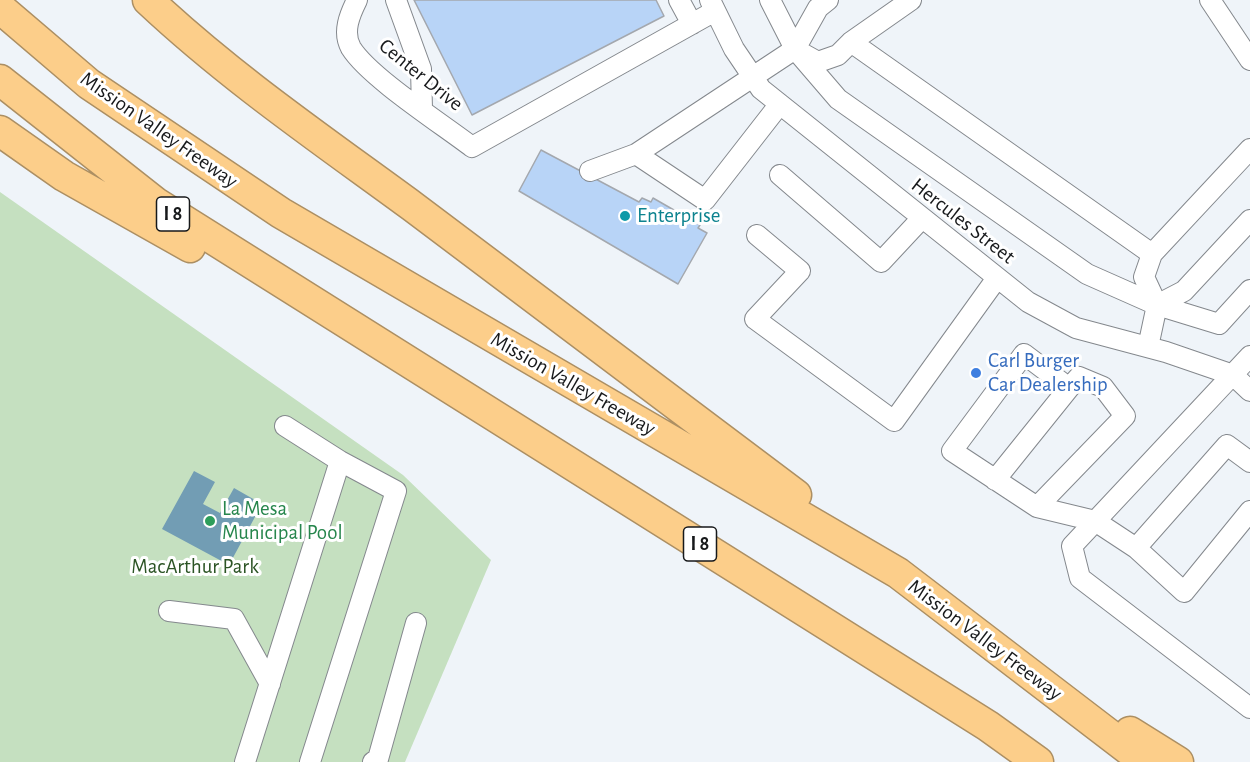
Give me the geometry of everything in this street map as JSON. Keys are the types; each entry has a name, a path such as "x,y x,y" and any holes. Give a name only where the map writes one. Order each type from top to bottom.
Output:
{"highway":[{"path":"148,0 195,44 258,94 644,378 898,573"},
{"name":"Mission Valley Freeway","path":"0,8 89,84 281,213 898,573 1145,762"},
{"name":"I 8","path":"0,80 156,203 988,726 1038,762"},
{"path":"0,132 64,176 200,252 359,329"},
{"path":"1012,660 1178,762"}],"street":[{"name":"Center Drive","path":"357,0 347,20 350,46 374,72 472,147 692,24"},
{"path":"396,0 421,69 422,109"},
{"path":"679,0 692,24 712,6"},
{"path":"770,0 795,49 838,99 1087,274 1157,305 1219,324 1250,290"},
{"path":"590,171 636,154 795,49 818,8 828,0"},
{"path":"795,49 818,62 838,55 851,42 911,0"},
{"path":"1210,0 1250,60"},
{"name":"Hercules Street","path":"712,6 734,49 761,89 1028,302 1076,328 1148,347 1233,375 1250,391"},
{"path":"851,42 1152,254"},
{"path":"636,154 705,200 779,105"},
{"path":"1148,347 1157,305 1144,277 1152,254 1250,149"},
{"path":"780,175 881,262 921,218"},
{"path":"1157,305 1184,291 1250,220"},
{"path":"757,235 800,272 755,319 894,421 997,278"},
{"path":"1069,388 1024,354 952,451 1037,507 1095,521 1137,548 1184,592 1250,511"},
{"path":"1250,356 1072,546 1080,578 1250,708"},
{"path":"995,480 1079,377 1103,387 1125,416 1037,507"},
{"path":"285,426 340,461 396,490 310,762"},
{"path":"1137,548 1227,445 1250,462"},
{"path":"245,762 340,461"},
{"path":"169,611 234,619 270,684"},
{"path":"373,762 378,759 416,623"}],"green space":[{"name":"MacArthur Park","path":"0,192 403,475 491,560 405,762 0,762"}],"water":[{"name":"La Mesa Municipal Pool","path":"194,471 215,482 203,504 220,513 234,488 262,504 229,565 162,529"}],"building":[{"path":"414,0 656,0 664,16 472,115"},
{"name":"Enterprise","path":"541,150 639,202 642,198 651,202 653,198 700,225 698,228 707,233 678,284 519,191"}],"place":[{"name":"Enterprise","path":"625,216"},
{"name":"Carl Burger Car Dealership","path":"976,373"},
{"name":"La Mesa Municipal Pool","path":"210,521"}]}
